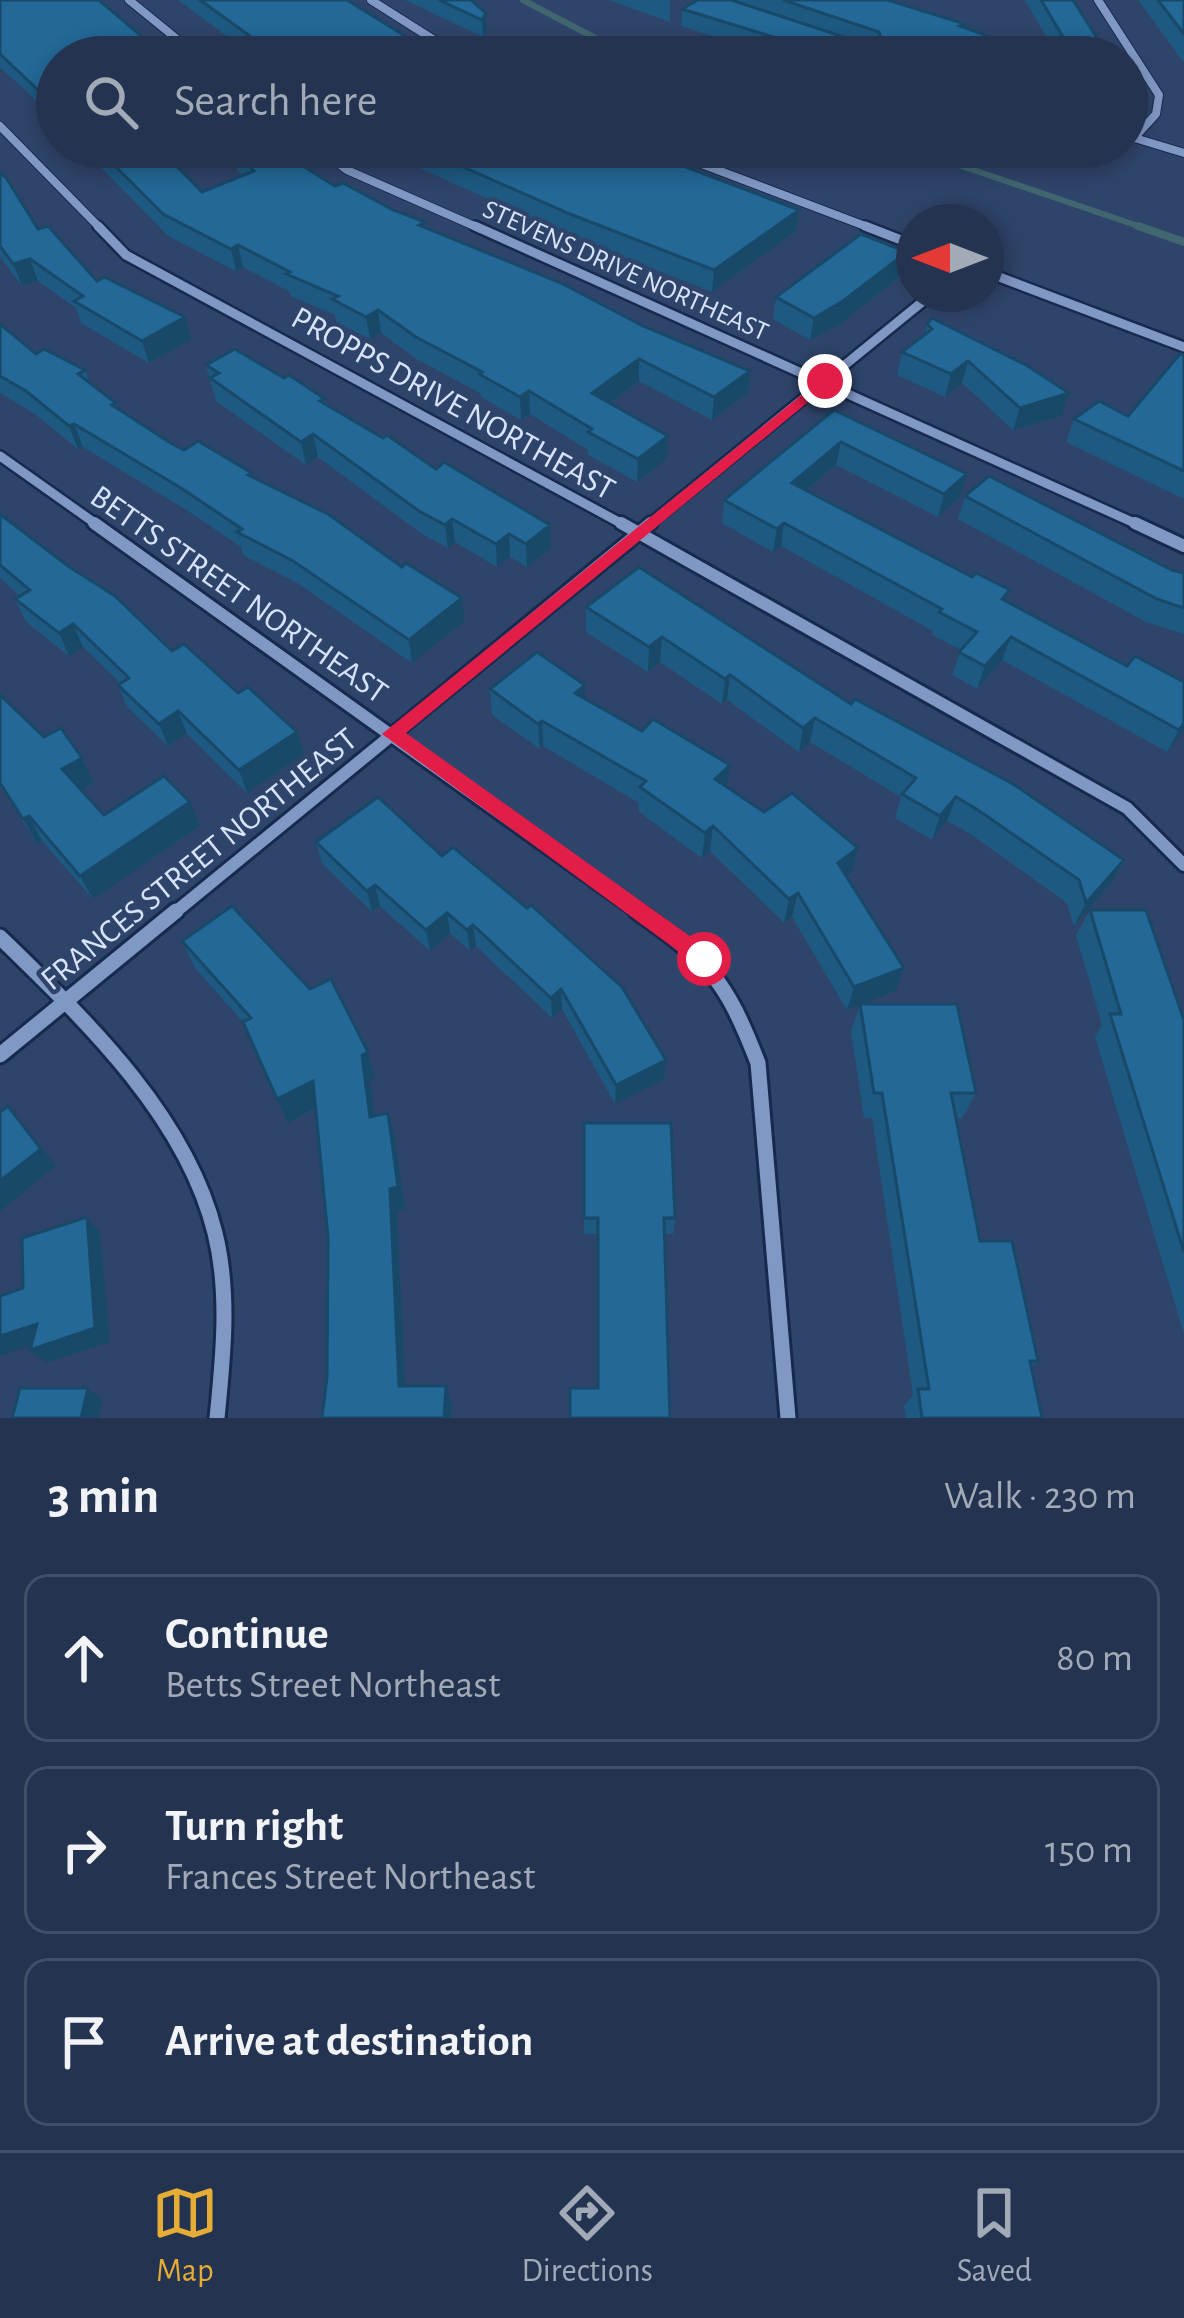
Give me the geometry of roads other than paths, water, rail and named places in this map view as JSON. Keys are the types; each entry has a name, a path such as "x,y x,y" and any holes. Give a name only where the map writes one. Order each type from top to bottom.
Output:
{"street":[{"path":"129,0 173,36"},
{"path":"371,0 428,36"},
{"path":"1098,0 1121,36"},
{"path":"1148,78 1161,107 1148,122"},
{"name":"PROPPS DRIVE NORTHEAST","path":"0,126 36,163"},
{"path":"1148,142 1184,153"},
{"name":"PROPPS DRIVE NORTHEAST","path":"41,168 126,255 638,533 1127,808 1184,865"},
{"name":"STEVENS DRIVE NORTHEAST","path":"344,168 1184,546"},
{"path":"712,168 896,238"},
{"path":"1004,279 1184,347"},
{"name":"FRANCES STREET NORTHEAST","path":"0,1054 910,312"},
{"name":"BETTS STREET NORTHEAST","path":"0,456 704,959 738,1011 758,1063 788,1418"},
{"path":"0,937 66,1002 187,1156 214,1229 223,1281 217,1418"}],"waterway":[{"path":"523,0 591,36"},
{"path":"968,168 1147,229"},
{"path":"1138,226 1184,242"}]}
